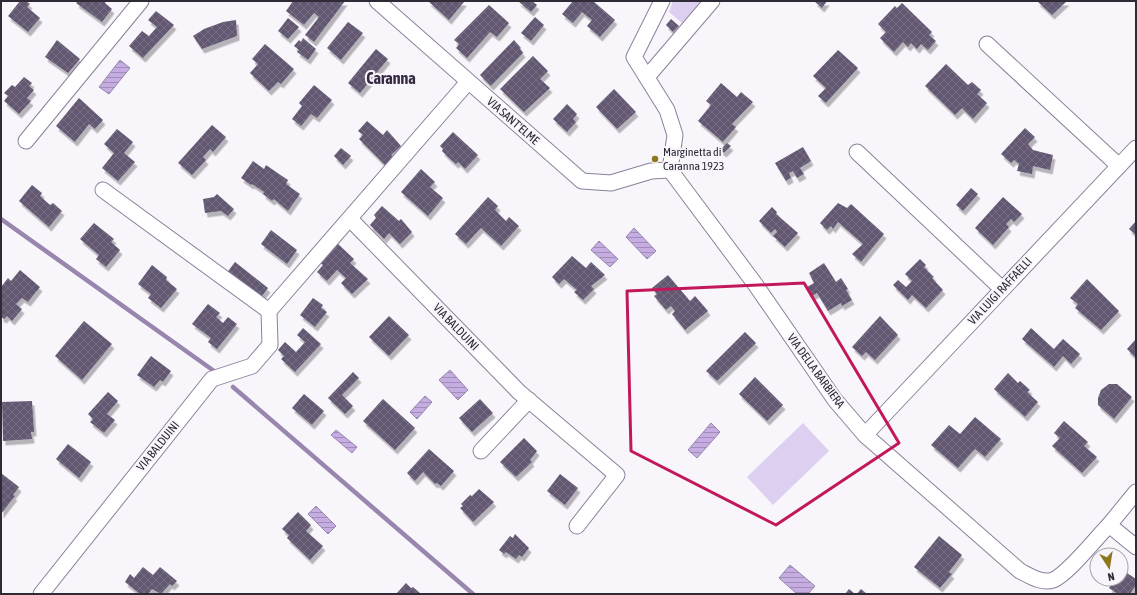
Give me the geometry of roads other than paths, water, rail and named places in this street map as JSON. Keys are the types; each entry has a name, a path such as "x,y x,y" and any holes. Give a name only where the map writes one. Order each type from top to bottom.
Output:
{"street":[{"path":"26,141 141,1"},
{"name":"VIA SANT'ELME","path":"377,1 582,181 611,183 652,171 670,170"},
{"path":"662,1 634,57 667,110 675,135 670,170"},
{"path":"647,77 712,1"},
{"path":"987,44 1119,166"},
{"path":"103,190 269,311 468,82"},
{"name":"VIA LUIGI RAFFAELLI","path":"865,435 1136,148"},
{"path":"857,152 1002,290"},
{"name":"VIA DELLA BARBIERA","path":"670,170 755,284 835,400 865,435 1020,571 1052,587 1109,525 1136,492"},
{"name":"VIA BALDUINI","path":"350,219 529,400 617,475 577,526"},
{"name":"VIA BALDUINI","path":"41,594 212,379 252,366 270,345 269,311"},
{"path":"481,451 529,400"},
{"path":"1109,525 1136,547"}],"waterway":[{"path":"1,219 214,371"},
{"path":"233,387 473,594"}],"place":[{"name":"Marginetta di Caranna 1923","path":"655,159"}],"district":[{"name":"Caranna","path":"391,78"}]}
